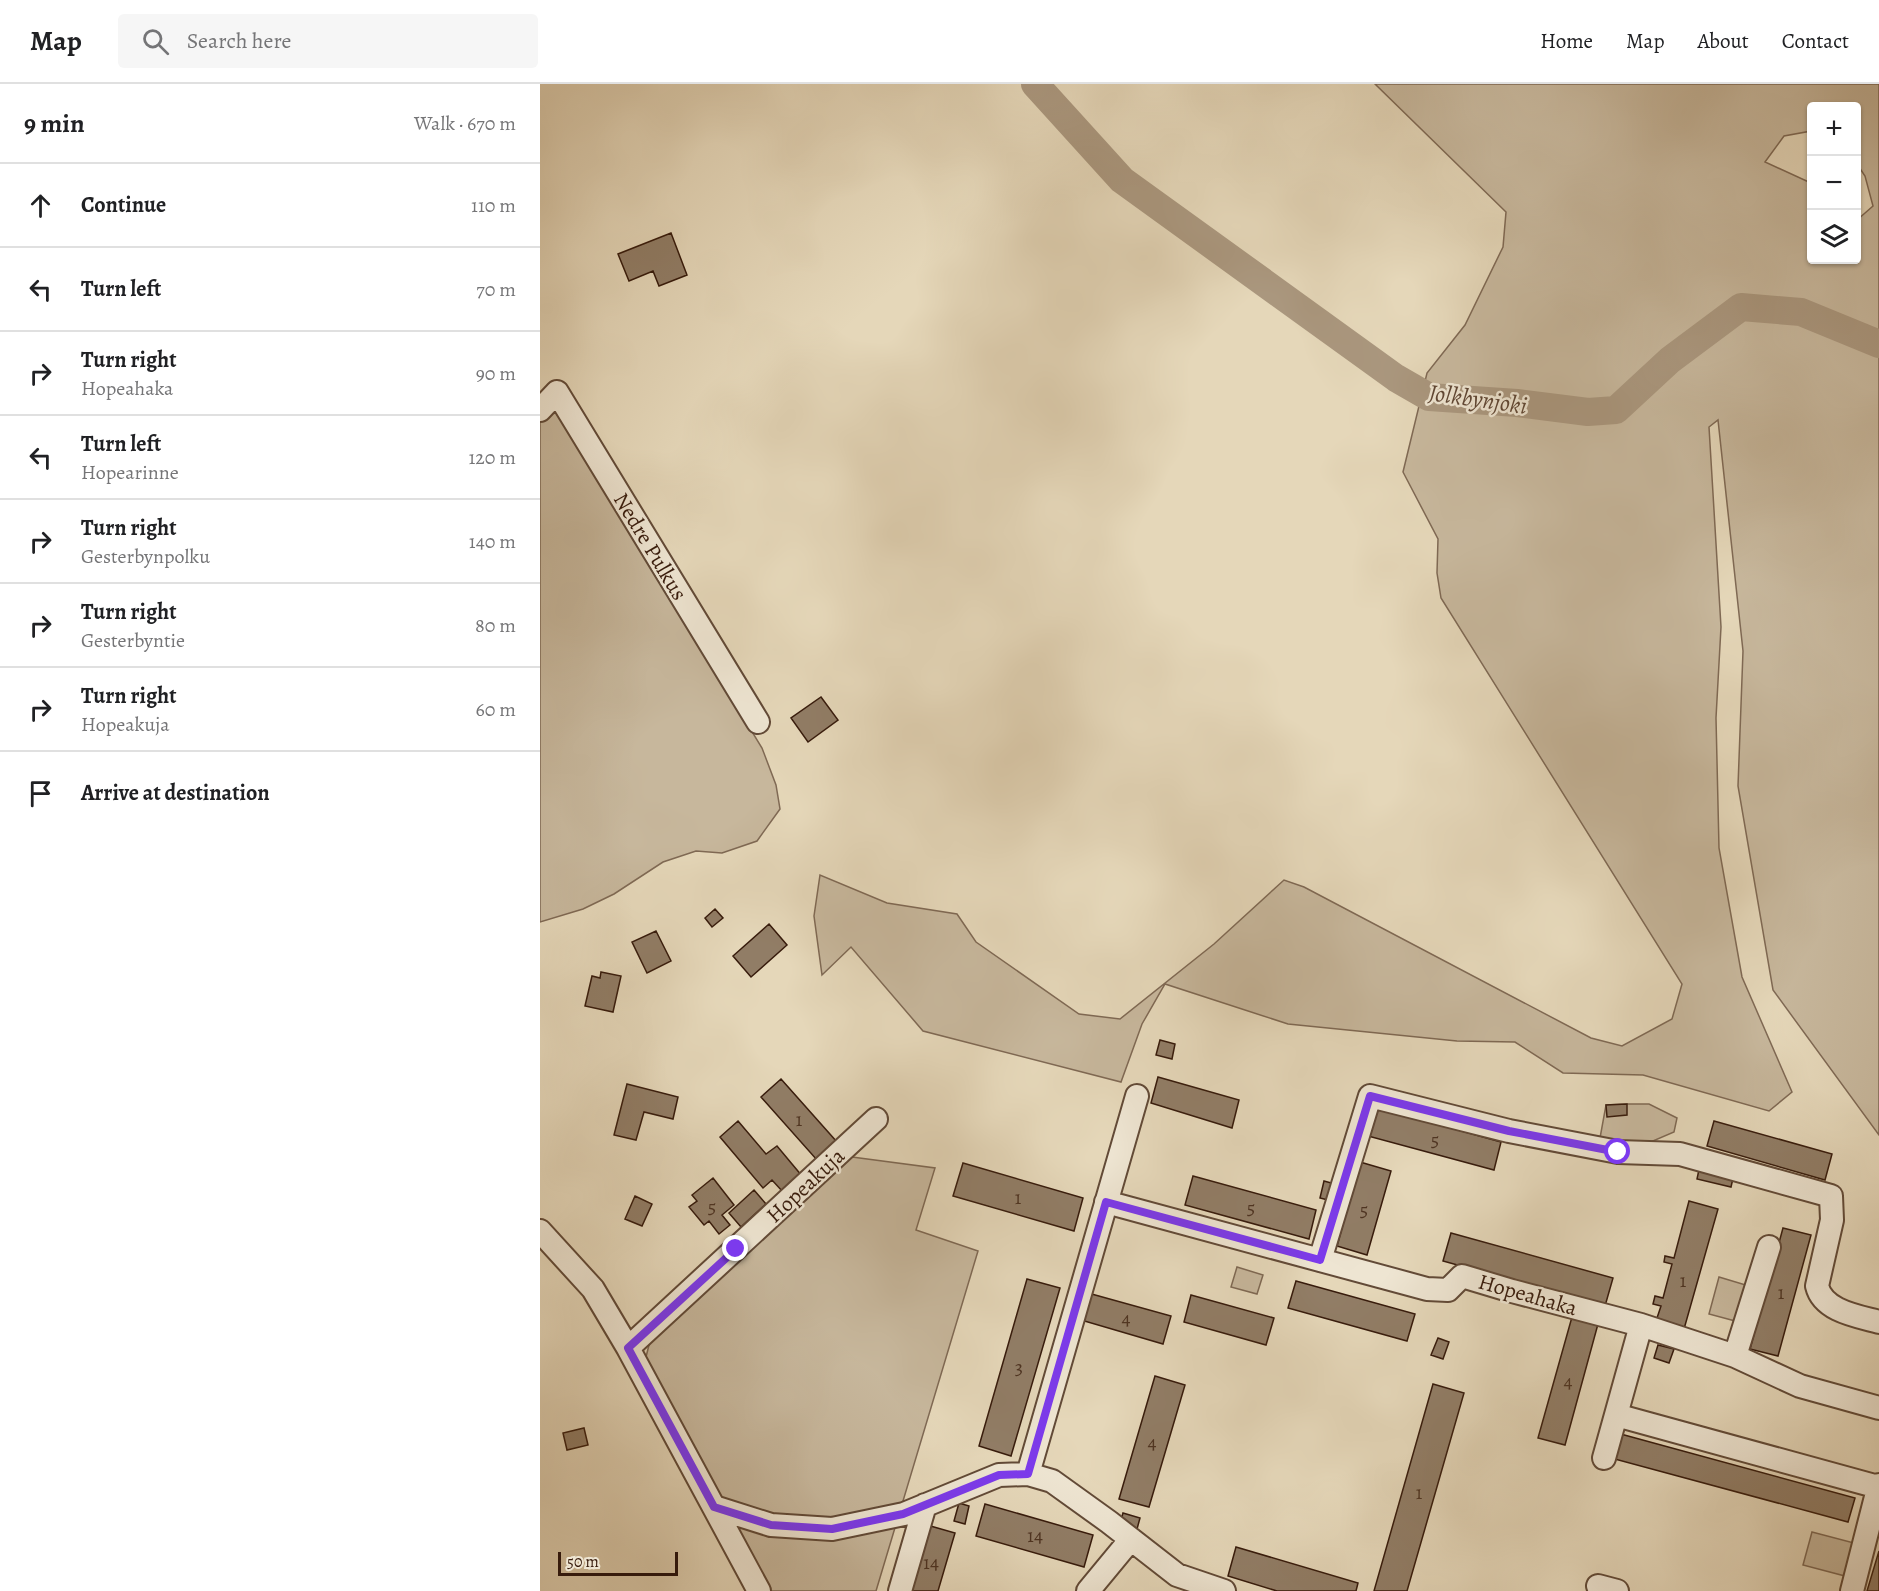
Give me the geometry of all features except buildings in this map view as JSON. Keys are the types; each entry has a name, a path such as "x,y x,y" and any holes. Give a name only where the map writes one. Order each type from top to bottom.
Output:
{"street":[{"name":"Nedre Pulkus","path":"540,410 557,392 759,723"},
{"path":"1028,1474 1137,1096"},
{"path":"1320,1260 1370,1096 1509,1131 1618,1152 1680,1154 1831,1196 1833,1220 1817,1286 1819,1295 1831,1306 1879,1322"},
{"name":"Hopeakuja","path":"628,1348 876,1119"},
{"name":"Hopeahaka","path":"1106,1202 1426,1289 1448,1290 1462,1276 1641,1325 1735,1356 1800,1386 1879,1408"},
{"path":"540,1231 593,1289 628,1348 759,1591"},
{"path":"1735,1356 1769,1247"},
{"path":"1604,1458 1641,1325"},
{"path":"1616,1415 1879,1486 1852,1591"},
{"path":"714,1507 771,1525 832,1529 903,1514 999,1475 1028,1474 1052,1481 1177,1575 1224,1591"},
{"path":"900,1591 925,1505"},
{"path":"1088,1591 1131,1539"}],"shaded area":[{"path":"1375,84 1879,84 1879,1135 1773,990 1738,786 1743,651 1718,420 1709,427 1721,627 1716,718 1719,848 1742,977 1792,1092 1769,1111 1643,1075 1563,1073 1515,1042 1457,1041 1288,1024 1165,984 1142,1024 1121,1082 923,1031 851,947 822,975 814,916 820,875 887,903 957,914 976,942 1079,1014 1120,1019 1214,944 1284,880 1304,887 1591,1038 1622,1046 1672,1019 1682,984 1441,598 1437,573 1438,539 1403,472 1427,373 1465,325 1503,247 1506,212"},
{"path":"554,406 762,748 776,785 780,809 757,841 722,853 696,851 663,862 614,894 583,909 540,922 540,421"},
{"path":"1649,1104 1677,1118 1674,1132 1639,1147 1600,1138 1606,1105"},
{"path":"852,1157 935,1168 916,1230 978,1251 876,1591 770,1591 645,1361 651,1337"},
{"path":"1237,1267 1263,1275 1257,1294 1231,1287"},
{"path":"1719,1277 1749,1286 1739,1322 1709,1314"},
{"path":"1812,1532 1854,1543 1845,1576 1803,1565"}],"waterway":[{"name":"Jolkbynjoki","path":"1035,84 1122,180 1396,378 1429,397 1517,403 1588,412 1616,410 1670,360 1741,307 1801,312 1879,344"}],"route":[{"path":"736,1249 628,1348 714,1507 771,1525 832,1529 903,1514 999,1475 1028,1474 1106,1202 1320,1260 1370,1096 1509,1131 1618,1152"}]}
